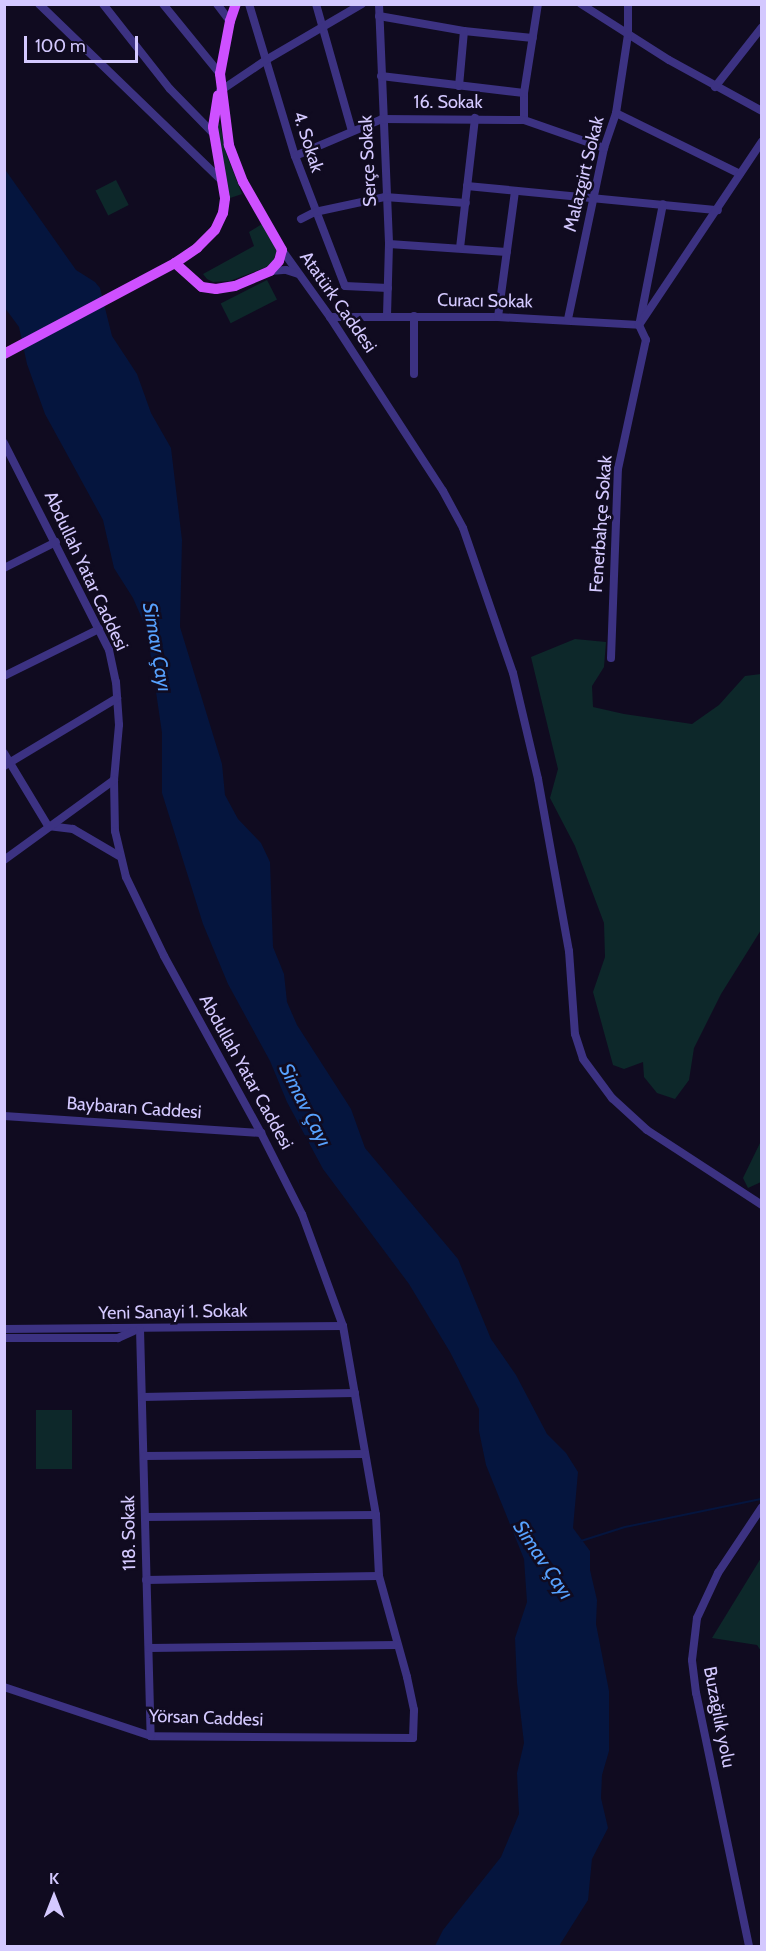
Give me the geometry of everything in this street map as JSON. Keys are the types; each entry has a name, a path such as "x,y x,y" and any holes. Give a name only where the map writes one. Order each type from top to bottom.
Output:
{"main road":[{"name":"Atatürk Caddesi","path":"236,4 230,21 220,74 220,89 229,145 243,182 277,234 282,250"},
{"path":"4,354 175,263 197,248 215,230 223,213 225,198 213,134 220,89"},
{"path":"175,263 202,287 235,286 270,271 279,261 282,250"}],"street":[{"path":"39,4 221,180"},
{"path":"103,4 170,89 213,134"},
{"path":"163,4 220,74"},
{"path":"217,4 230,21"},
{"name":"4. Sokak","path":"249,4 295,156 345,286 388,288"},
{"path":"316,4 352,131"},
{"path":"220,89 362,4"},
{"name":"Serçe Sokak","path":"379,4 385,197 389,244 387,315"},
{"path":"524,120 524,93 538,4"},
{"path":"581,4 715,87 762,111"},
{"name":"Malazgirt Sokak","path":"568,319 604,148 616,113 628,35 628,4"},
{"path":"379,16 464,31 533,39"},
{"path":"715,87 762,27"},
{"path":"459,86 464,31"},
{"path":"381,76 524,93"},
{"path":"616,113 740,174"},
{"name":"16. Sokak","path":"295,156 382,118 524,120 604,148"},
{"path":"460,248 476,118"},
{"path":"639,325 762,141"},
{"path":"467,186 718,210"},
{"path":"498,317 515,190"},
{"path":"301,219 315,212 385,197 465,203"},
{"name":"Fenerbahçe Sokak","path":"611,658 618,469 646,340 639,325 663,204"},
{"path":"389,244 507,252"},
{"name":"Atatürk Caddesi","path":"282,250 330,317 444,491 463,528 513,672 538,779 569,951 575,1034 583,1059 612,1098 647,1131 762,1205"},
{"path":"270,271 286,270 298,274"},
{"name":"Curacı Sokak","path":"330,317 387,315 498,317 568,319 639,325"},
{"path":"414,316 414,374"},
{"name":"Abdullah Yatar Caddesi","path":"4,443 9,461 56,542 109,650 117,698 118,725 114,780 115,831 119,856 164,956 261,1132 302,1214 343,1326 376,1515 379,1576 414,1710 413,1738"},
{"path":"4,568 56,542"},
{"path":"4,676 99,629"},
{"path":"7,764 117,698"},
{"path":"4,753 7,764 48,826 73,830 119,856"},
{"path":"4,860 114,780"},
{"name":"Baybaran Caddesi","path":"4,1116 261,1132"},
{"name":"Yeni Sanayi 1. Sokak","path":"4,1329 343,1326"},
{"path":"4,1338 118,1338 140,1329"},
{"name":"118. Sokak","path":"140,1329 151,1736"},
{"path":"142,1397 355,1394"},
{"path":"144,1456 365,1454"},
{"name":"Buzağılık yolu","path":"749,1947 696,1694 692,1660 697,1618 718,1573 761,1508"},
{"path":"145,1517 376,1515"},
{"path":"146,1580 379,1576"},
{"path":"149,1648 397,1645"},
{"name":"Yörsan Caddesi","path":"4,1687 151,1736 413,1738"}],"green space":[{"path":"220,124 227,156 242,194 230,198 221,162 216,125"},
{"path":"116,180 129,205 108,215 96,190"},
{"path":"262,224 277,250 272,265 230,281 213,282 207,279 203,274 254,246 249,232"},
{"path":"267,280 277,300 231,323 221,304"},
{"path":"575,639 606,642 604,667 592,686 593,707 624,714 692,724 719,705 745,676 761,674 761,930 721,994 694,1048 689,1080 675,1099 657,1093 644,1077 643,1062 624,1069 613,1065 593,992 605,957 604,923 575,846 550,798 558,769 531,657"},
{"path":"761,1141 761,1182 748,1188 743,1178"},
{"path":"36,1410 72,1410 72,1469 36,1469"},
{"path":"761,1558 761,1651 757,1645 712,1638"}],"water":[{"name":"Simav Çayı","path":"4,168 76,270 100,288 112,336 137,374 151,413 171,448 182,540 180,627 222,764 225,795 238,819 261,843 270,862 273,947 284,974 287,1002 297,1025 351,1109 365,1148 458,1259 491,1339 516,1375 547,1434 566,1453 578,1472 573,1528 590,1551 590,1570 597,1600 596,1624 609,1691 609,1751 602,1775 601,1798 608,1828 592,1859 588,1900 559,1946 435,1946 443,1930 501,1857 519,1814 517,1773 524,1743 517,1683 515,1638 527,1602 524,1559 486,1465 479,1431 479,1409 450,1352 409,1284 323,1169 287,1102 270,1061 228,984 203,924 162,793 162,733 147,630 133,598 114,568 103,520 45,414 27,364 19,327 5,308"}],"waterway":[{"path":"581,1541 625,1527 762,1499"}]}
